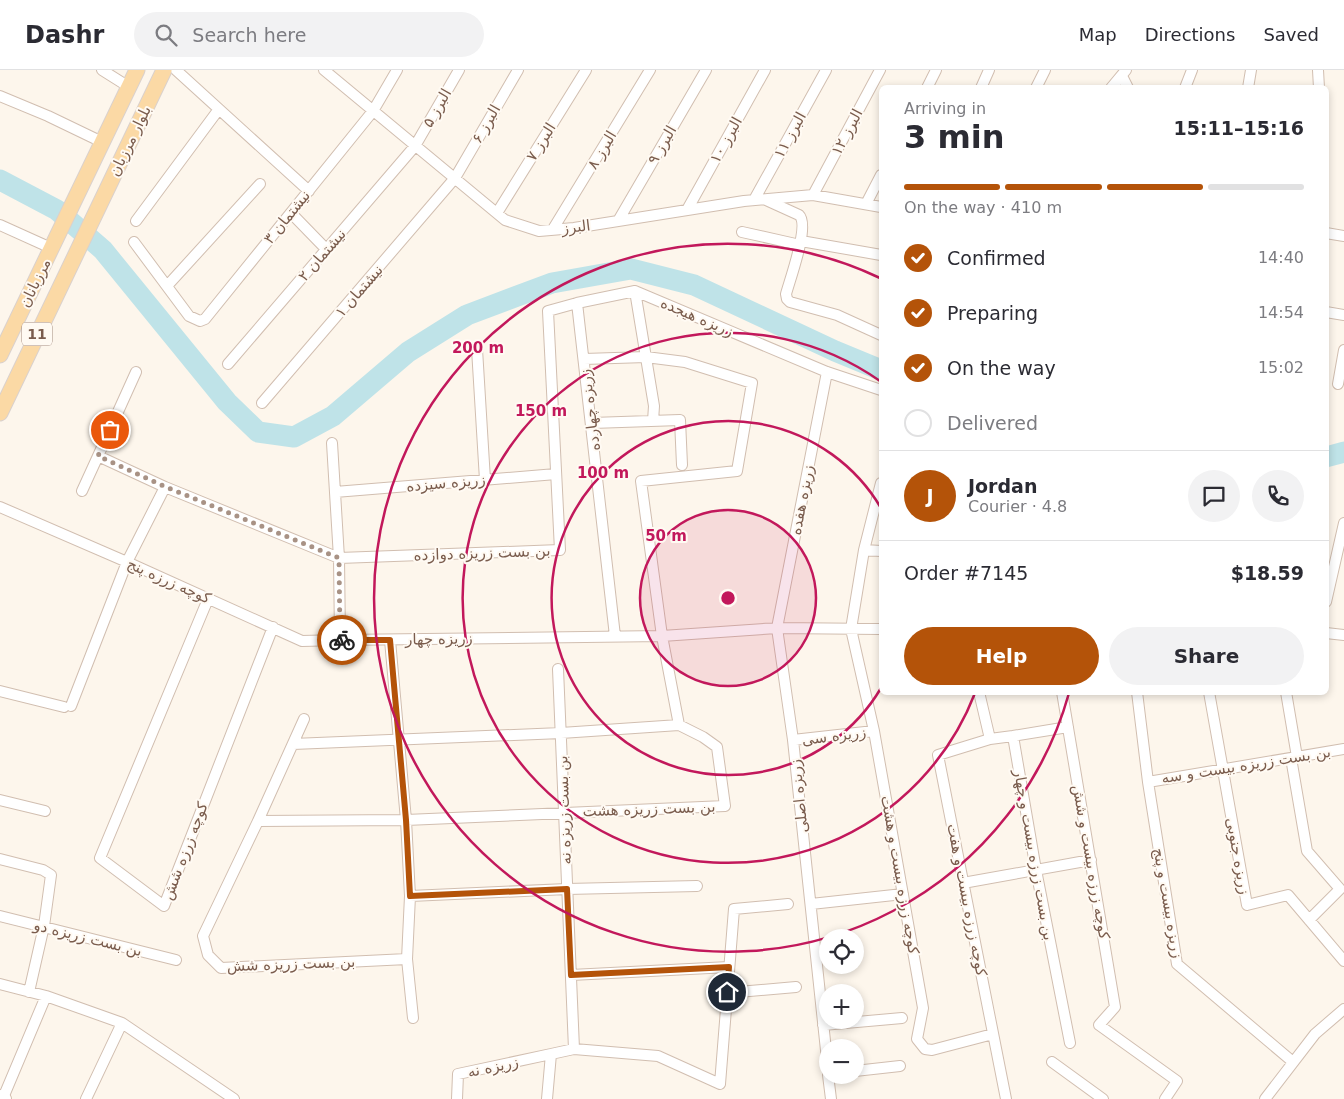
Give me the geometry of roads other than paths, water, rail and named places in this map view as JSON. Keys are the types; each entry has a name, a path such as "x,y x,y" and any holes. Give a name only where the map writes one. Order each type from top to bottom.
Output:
{"main road":[{"name":"بلوار مرزبان","path":"54,243 138,70"},
{"name":"بلوار مرزبان","path":"75,256 164,70"},
{"name":"مرزبانان","path":"0,355 54,243"},
{"name":"مرزبانان","path":"0,413 75,256"}],"street":[{"path":"102,70 129,87"},
{"path":"176,70 308,191"},
{"name":"نيشتمان ۳","path":"167,286 190,316 200,321 205,319 373,111 396,70"},
{"name":"البرز ۵","path":"415,146 459,70"},
{"name":"البرز ۶","path":"455,178 518,70"},
{"name":"البرز ۷","path":"497,213 586,70"},
{"name":"البرز ۸","path":"553,229 650,70"},
{"name":"البرز ۹","path":"618,221 706,70"},
{"name":"البرز ۱۰","path":"687,210 765,70"},
{"name":"البرز ۱۱","path":"759,200 826,70"},
{"name":"البرز ۱۲","path":"813,195 880,70"},
{"path":"928,85 936,70"},
{"path":"982,85 989,70"},
{"path":"1038,85 1045,70"},
{"path":"1186,85 1192,70"},
{"path":"1248,85 1251,70"},
{"path":"1318,70 1319,85"},
{"name":"البرز","path":"328,71 373,111 505,220 539,231 759,200 813,195 879,207"},
{"path":"1114,85 1124,73"},
{"path":"0,96 48,116 102,142"},
{"path":"136,221 219,110"},
{"name":"نيشتمان ۲","path":"228,364 415,146"},
{"name":"نيشتمان ۱","path":"262,403 455,178"},
{"path":"866,204 879,179"},
{"path":"134,242 167,286 260,184"},
{"path":"759,200 799,214 802,218 800,243 786,299 790,302 837,315 879,334"},
{"path":"291,213 326,249"},
{"path":"0,225 54,243"},
{"path":"742,232 879,255"},
{"path":"1329,234 1344,236"},
{"name":"بن بست زریزه دوازده","path":"339,558 560,550 548,312 577,302 636,291"},
{"name":"زریزه هیجده","path":"636,291 654,406 654,421"},
{"name":"زریزه هیجده","path":"636,291 827,372 879,389"},
{"name":"زریزه چهارده","path":"577,302 616,636"},
{"path":"1329,312 1344,315"},
{"path":"477,349 485,480"},
{"path":"1338,384 1344,350"},
{"path":"293,744 561,733 679,725 662,636 641,481 737,471 752,383 685,362 646,358 584,359"},
{"path":"82,491 136,372"},
{"name":"زریزه هفده","path":"777,628 827,372"},
{"path":"592,423 680,420 682,465"},
{"path":"332,443 339,558 340,640"},
{"path":"98,456 166,487 339,558"},
{"name":"زریزه سیزده","path":"335,492 556,474"},
{"path":"0,692 67,707 127,562 166,487"},
{"path":"852,629 864,550 879,491"},
{"name":"کوچه زرزه پنج","path":"0,507 302,641 340,640"},
{"path":"1329,590 1344,523"},
{"path":"864,550 879,551"},
{"name":"کوچه زرزه شش","path":"208,599 100,858 164,906 273,628"},
{"path":"777,628 879,629"},
{"name":"زریزه چهار","path":"340,640 662,636 777,628"},
{"name":"زریزه اصلی","path":"777,628 793,740 819,985"},
{"name":"کوچه زرزه بیست و هشت","path":"852,629 874,731 923,1008 917,1039 925,1049 932,1050 994,1034"},
{"path":"1329,632 1344,635"},
{"path":"390,640 406,820 410,896 407,959 413,1018"},
{"name":"بن بست زریزه نه","path":"558,669 574,1049"},
{"path":"980,695 990,739 1068,727"},
{"name":"کوچه زرزه بیست و شش","path":"1063,695 1115,1007 1099,1025 1177,1081 1165,1099"},
{"name":"بن بست زریزه بیست و سه","path":"1137,695 1148,782 1344,749"},
{"path":"1210,695 1224,769"},
{"path":"1286,695 1307,851 1340,889 1309,920"},
{"path":"258,821 304,719"},
{"name":"بن بست زریزه هشت","path":"258,821 406,820 725,806 717,747 703,737 679,725"},
{"name":"زریزه سی","path":"793,740 874,731"},
{"name":"بن بست زرزه بیست و چهار","path":"1013,736 1036,870 1070,1043"},
{"name":"کوچه زرزه بیست و هفت","path":"990,739 938,755 1006,1099"},
{"name":"زریزه جنوبی","path":"1224,769 1247,905 1288,895 1344,961"},
{"name":"زریزه بیست و پنج","path":"1148,782 1178,964 1293,1062"},
{"path":"0,800 45,811"},
{"name":"بن بست زریزه شش","path":"258,821 203,936 208,955 221,968 407,959"},
{"path":"0,859 43,870 51,875 44,926 29,992"},
{"path":"963,883 1091,860"},
{"path":"410,896 567,889 697,886"},
{"path":"811,904 903,894"},
{"path":"547,1099 551,1054 574,1049 658,1056 720,1084 734,910 788,904"},
{"name":"بن بست زریزه دو","path":"0,916 176,960"},
{"path":"571,975 729,967"},
{"path":"0,984 46,996 122,1023 234,1099"},
{"path":"727,992 796,987"},
{"path":"2,1098 46,996"},
{"path":"1264,1099 1315,1034 1344,1009"},
{"path":"864,1021 902,1018"},
{"path":"86,1099 122,1023"},
{"name":"زریزه نه","path":"457,1099 458,1074 551,1054"},
{"path":"1052,1062 1103,1099"},
{"path":"864,1070 900,1066"},
{"path":"829,1084 830,1099"}],"waterway":[{"path":"0,180 57,210 103,250 227,402 258,432 294,437 333,416 408,352 467,315 552,283 631,269 694,285 835,351 879,369"},
{"path":"1329,456 1344,452"}]}
